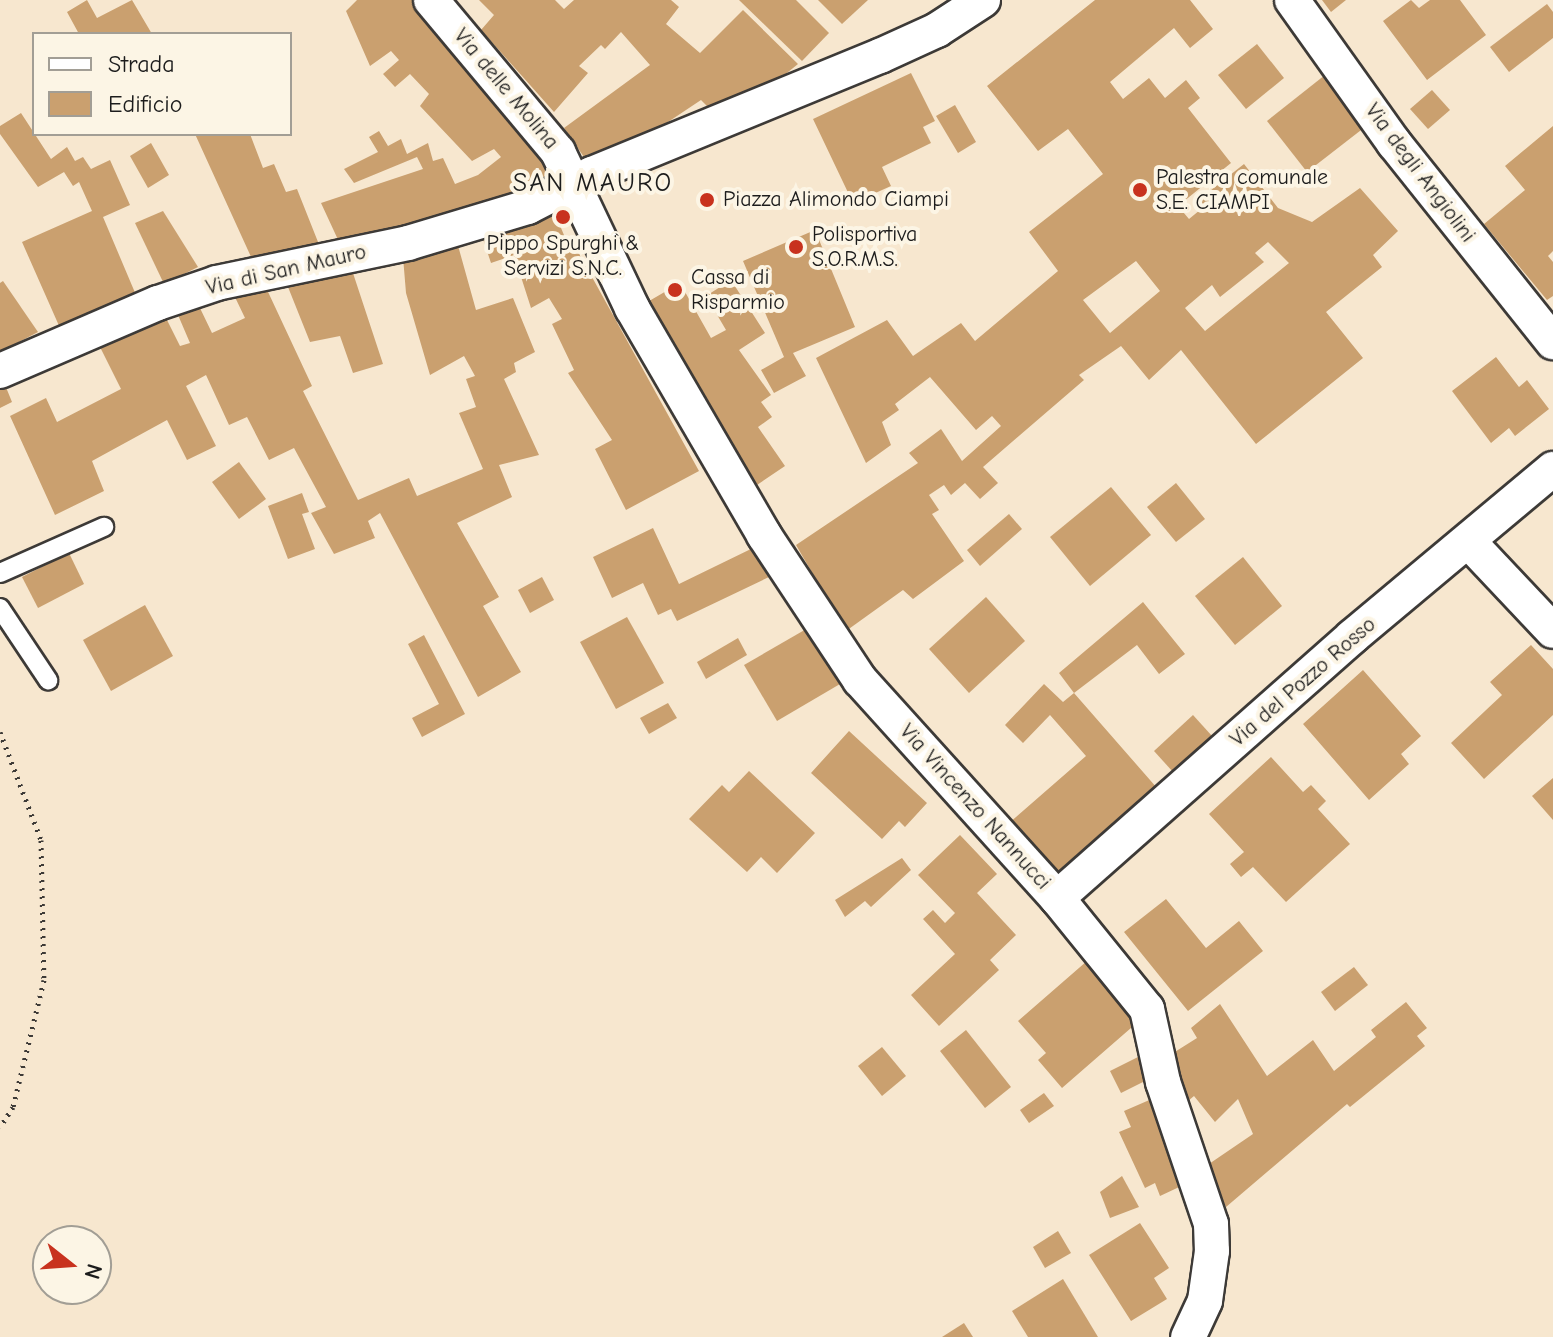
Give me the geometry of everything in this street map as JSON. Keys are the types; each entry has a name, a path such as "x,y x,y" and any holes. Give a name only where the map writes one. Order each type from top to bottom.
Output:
{"street":[{"name":"Via delle Molina","path":"431,0 558,152 575,182"},
{"path":"575,182 937,30 983,0"},
{"name":"Via degli Angiolini","path":"1292,0 1394,143 1553,342"},
{"name":"Via Vincenzo Nannucci","path":"575,182 632,308 764,535 860,680 1057,898 1147,1009 1163,1082 1209,1209 1212,1251 1205,1301 1188,1337"},
{"name":"Via di San Mauro","path":"0,371 158,303 217,283 408,243 528,207 575,182"},
{"name":"Via del Pozzo Rosso","path":"1057,898 1352,637 1553,469"},
{"path":"1469,542 1553,631"}],"lane":[{"path":"0,573 104,527"},
{"path":"0,608 48,680"}],"path":[{"path":"0,732 41,840 44,980 13,1107 0,1127"}],"building":[{"path":"87,0 97,18 132,0 151,32 78,32 67,12"},
{"path":"357,0 418,0 555,171 554,178 394,235 340,244 321,203 423,169 417,157 354,183 344,169 378,152 369,137 379,131 388,146 401,139 407,154 428,143 433,161 443,158 455,184 478,175 501,157 494,149 472,161 420,106 429,94 410,74 395,87 383,74 399,60 391,51 370,66 346,11"},
{"path":"479,0 555,0 564,9 574,0 671,0 679,7 666,24 700,53 743,10 798,64 767,89 712,111 701,100 665,124 584,157 564,128 650,65 621,32 605,49 601,45 579,66 588,73 554,112 481,30 494,15"},
{"path":"739,0 796,0 829,33 802,61"},
{"path":"818,0 868,0 842,24"},
{"path":"1095,0 1190,0 1213,29 1190,48 1174,28 1110,82 1123,99 1149,78 1165,98 1186,80 1200,98 1188,108 1231,163 1178,206 1189,219 1200,210 1196,202 1244,164 1278,208 1312,222 1360,188 1398,231 1373,255 1382,267 1326,312 1363,358 1256,444 1181,350 1149,380 1121,346 1079,375 1084,380 983,467 998,483 980,499 965,483 951,495 944,485 929,495 939,510 932,514 964,561 913,599 903,590 846,631 796,545 918,463 909,453 941,429 962,461 1001,426 992,416 976,430 930,377 895,404 899,410 882,422 891,445 866,463 816,358 887,320 913,356 961,323 975,341 1058,271 1029,232 1103,174 1068,129 1038,151 987,86","holes":["1268,242 1289,263 1205,331 1185,308 1212,285 1220,297 1264,262 1255,253","1136,261 1160,291 1110,333 1083,300"]},
{"path":"1322,0 1346,0 1331,12"},
{"path":"1411,0 1419,8 1430,0 1460,0 1486,35 1427,80 1383,21"},
{"path":"1547,4 1553,12 1553,38 1509,72 1490,47"},
{"path":"1257,44 1284,78 1246,109 1218,75"},
{"path":"911,73 935,121 923,127 931,143 882,167 891,186 853,203 813,119"},
{"path":"1325,75 1365,127 1307,172 1267,121"},
{"path":"1432,90 1450,110 1428,129 1410,109"},
{"path":"955,105 976,142 958,153 936,116"},
{"path":"21,113 32,130 32,136 36,136 51,159 67,147 75,161 83,157 91,169 110,160 130,205 103,217 136,295 60,328 22,242 92,211 79,182 73,186 64,172 38,187 0,134 0,126"},
{"path":"1553,126 1553,251 1548,256 1553,262 1553,296 1547,300 1484,224 1525,190 1505,166"},
{"path":"196,136 251,136 263,168 274,164 286,192 297,189 320,247 252,259"},
{"path":"151,143 169,175 148,188 130,156"},
{"path":"163,211 198,267 164,284 135,223"},
{"path":"554,211 571,252 576,248 699,471 626,510 595,449 612,440 568,373 574,370 552,324 562,319 549,298 531,308 514,255 491,263 482,236"},
{"path":"815,230 855,327 793,353 806,376 774,393 761,370 784,357 743,261"},
{"path":"457,242 476,310 513,298 535,352 514,363 516,372 504,379 539,455 499,465 512,497 457,523 499,597 483,606 521,672 478,697 380,513 368,521 375,538 334,554 311,513 326,507 294,448 269,460 247,417 229,425 206,375 186,386 216,446 187,460 167,420 92,461 104,491 55,515 10,416 46,398 57,422 121,389 99,345 163,312 180,346 190,343 178,315 199,306 212,333 245,318 233,293 262,279 312,386 303,391 358,500 409,478 417,496 483,469 459,413 476,407 466,379 475,376 464,356 430,375 406,293 403,257"},
{"path":"350,264 383,364 353,373 340,336 310,342 284,277"},
{"path":"731,280 765,333 739,350 771,395 761,402 772,417 758,427 785,466 754,487 644,304 680,283 711,338 726,330 706,296"},
{"path":"3,281 38,332 0,352 0,283"},
{"path":"1496,357 1519,387 1527,380 1549,409 1515,436 1509,428 1491,443 1452,391"},
{"path":"3,380 12,402 0,408 0,381"},
{"path":"239,462 266,499 239,519 212,482"},
{"path":"1176,483 1205,519 1176,542 1147,507"},
{"path":"1111,487 1151,535 1090,586 1050,537"},
{"path":"302,493 309,512 302,514 315,549 288,559 268,506"},
{"path":"1009,514 1022,529 980,566 967,550"},
{"path":"653,528 679,584 755,547 769,577 677,621 671,609 658,615 643,583 612,598 593,557"},
{"path":"69,553 84,584 38,608 22,577"},
{"path":"1243,557 1282,606 1235,645 1195,596"},
{"path":"542,577 554,600 530,613 518,590"},
{"path":"986,597 1025,641 969,693 929,649"},
{"path":"1143,602 1185,654 1159,674 1137,645 1074,693 1059,673"},
{"path":"145,605 173,656 111,691 83,640"},
{"path":"627,617 664,683 616,709 580,642"},
{"path":"808,628 840,684 777,721 744,665"},
{"path":"424,635 465,714 422,737 412,718 439,704 408,644"},
{"path":"738,638 747,655 706,679 697,662"},
{"path":"1531,645 1553,669 1553,715 1484,779 1451,743 1502,695 1490,682"},
{"path":"1363,670 1421,736 1401,754 1409,764 1369,800 1303,724"},
{"path":"1044,684 1063,702 1074,693 1157,788 1056,878 1008,824 1086,756 1050,715 1023,743 1005,725"},
{"path":"668,703 677,718 649,734 640,718"},
{"path":"1193,715 1212,736 1173,772 1154,751"},
{"path":"849,731 927,803 905,827 899,821 882,839 811,773"},
{"path":"1271,757 1303,792 1311,785 1326,801 1318,809 1350,844 1286,902 1253,867 1241,877 1230,864 1244,852 1209,814"},
{"path":"749,771 815,833 777,873 761,857 747,872 689,819 722,785 729,792"},
{"path":"1553,778 1553,820 1532,796"},
{"path":"960,835 997,874 977,893 1016,935 990,960 999,970 939,1026 911,995 955,954 923,919 933,910 945,923 955,913 918,875"},
{"path":"902,858 911,870 871,907 865,901 845,917 835,900"},
{"path":"1166,899 1206,948 1239,921 1263,951 1188,1011 1124,932"},
{"path":"1087,961 1139,1021 1062,1088 1038,1060 1046,1053 1018,1021"},
{"path":"1354,967 1368,985 1335,1011 1321,992"},
{"path":"1406,1002 1427,1028 1417,1036 1425,1046 1350,1107 1347,1104 1226,1207 1206,1166 1253,1134 1238,1099 1215,1122 1194,1096 1182,1106 1162,1060 1197,1038 1191,1028 1220,1004 1267,1076 1313,1040 1334,1071 1376,1037 1371,1030"},
{"path":"966,1030 1011,1087 985,1108 940,1051"},
{"path":"882,1047 906,1076 882,1096 858,1066"},
{"path":"1140,1056 1151,1078 1121,1093 1110,1071"},
{"path":"1044,1093 1054,1106 1029,1123 1020,1110"},
{"path":"1154,1098 1192,1181 1160,1196 1155,1183 1145,1188 1119,1132 1131,1127 1124,1111"},
{"path":"1122,1176 1139,1207 1110,1218 1100,1192"},
{"path":"1140,1223 1169,1268 1154,1278 1167,1299 1131,1321 1089,1255"},
{"path":"1058,1231 1071,1253 1045,1268 1033,1247"},
{"path":"1063,1279 1098,1337 1028,1337 1012,1311"},
{"path":"964,1323 973,1337 942,1337"}],"place":[{"name":"Palestra comunale S.E. CIAMPI","path":"1140,190"},
{"name":"Piazza Alimondo Ciampi","path":"707,200"},
{"name":"Pippo Spurghi & Servizi S.N.C.","path":"563,217"},
{"name":"Polisportiva S.O.R.M.S.","path":"796,247"},
{"name":"Cassa di Risparmio","path":"675,290"}],"district":[{"name":"SAN MAURO","path":"593,184"}]}
